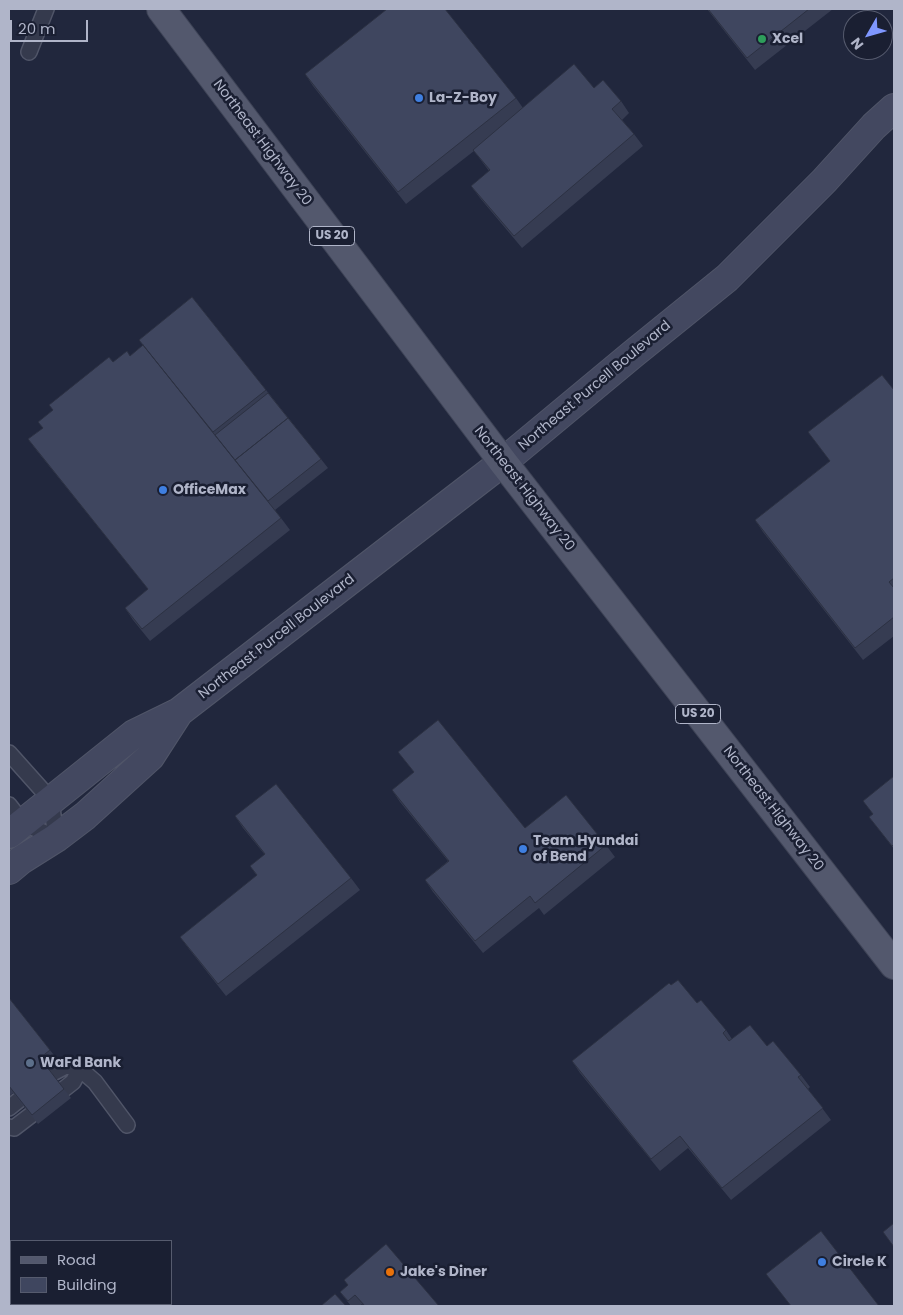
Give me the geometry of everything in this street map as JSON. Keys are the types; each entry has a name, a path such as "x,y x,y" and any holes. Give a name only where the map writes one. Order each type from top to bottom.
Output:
{"main road":[{"name":"Northeast Highway 20","path":"161,9 503,462 894,965"}],"street":[{"name":"Northeast Purcell Boulevard","path":"13,820 51,800 134,734 179,712 503,462 727,278 824,181 874,126 894,108"},
{"name":"Northeast Purcell Boulevard","path":"9,870 85,816 150,757 179,712"}],"lane":[{"path":"29,52 46,9"},
{"path":"9,753 51,800 56,838"},
{"path":"13,820 56,838"},
{"path":"51,1074 66,1066 80,1069 95,1082 127,1125"},
{"path":"64,1089 73,1082 80,1069"},
{"path":"9,1127 14,1128 31,1115"}],"building":[{"name":"La-Z-Boy","path":"387,9 445,9 516,98 398,192 305,74"},
{"name":"Xcel","path":"708,9 809,9 747,58"},
{"path":"574,64 594,88 603,80 621,101 612,109 634,134 514,236 471,186 490,170 473,150"},
{"path":"192,297 266,390 213,432 139,340"},
{"name":"OfficeMax","path":"143,345 281,518 142,629 125,608 148,589 28,439 43,428 38,422 53,410 49,405 109,357 113,362 127,351 130,356"},
{"path":"882,375 894,390 894,578 889,582 894,588 894,617 855,648 755,520 830,461 808,432"},
{"path":"268,393 288,418 235,460 215,435"},
{"path":"288,418 321,459 268,501 235,460"},
{"name":"Team Hyundai of Bend","path":"438,720 525,828 566,795 606,845 535,903 530,896 475,941 425,880 449,861 392,790 414,772 398,752"},
{"path":"894,776 894,844 892,846 869,817 873,814 863,801"},
{"path":"276,784 351,878 218,984 180,937 257,875 250,866 265,854 235,816"},
{"path":"678,980 697,1003 701,1000 726,1030 723,1033 729,1041 750,1025 767,1046 773,1041 801,1075 798,1077 823,1108 722,1188 680,1136 651,1159 572,1061 669,983 671,985"},
{"name":"WaFd Bank","path":"9,998 50,1050 40,1058 64,1089 32,1115 9,1086"},
{"path":"894,1223 894,1247 883,1232"},
{"name":"Circle K","path":"821,1231 879,1306 791,1306 766,1274"},
{"name":"Jake's Diner","path":"386,1244 439,1306 365,1306 355,1295 348,1301 340,1292 348,1285 344,1280"},
{"path":"335,1294 346,1306 322,1305"}],"place":[{"name":"Xcel","path":"762,39"},
{"name":"La-Z-Boy","path":"419,98"},
{"name":"OfficeMax","path":"163,490"},
{"name":"Team Hyundai of Bend","path":"523,849"},
{"name":"WaFd Bank","path":"30,1063"},
{"name":"Circle K","path":"822,1262"},
{"name":"Jake's Diner","path":"390,1272"}]}
